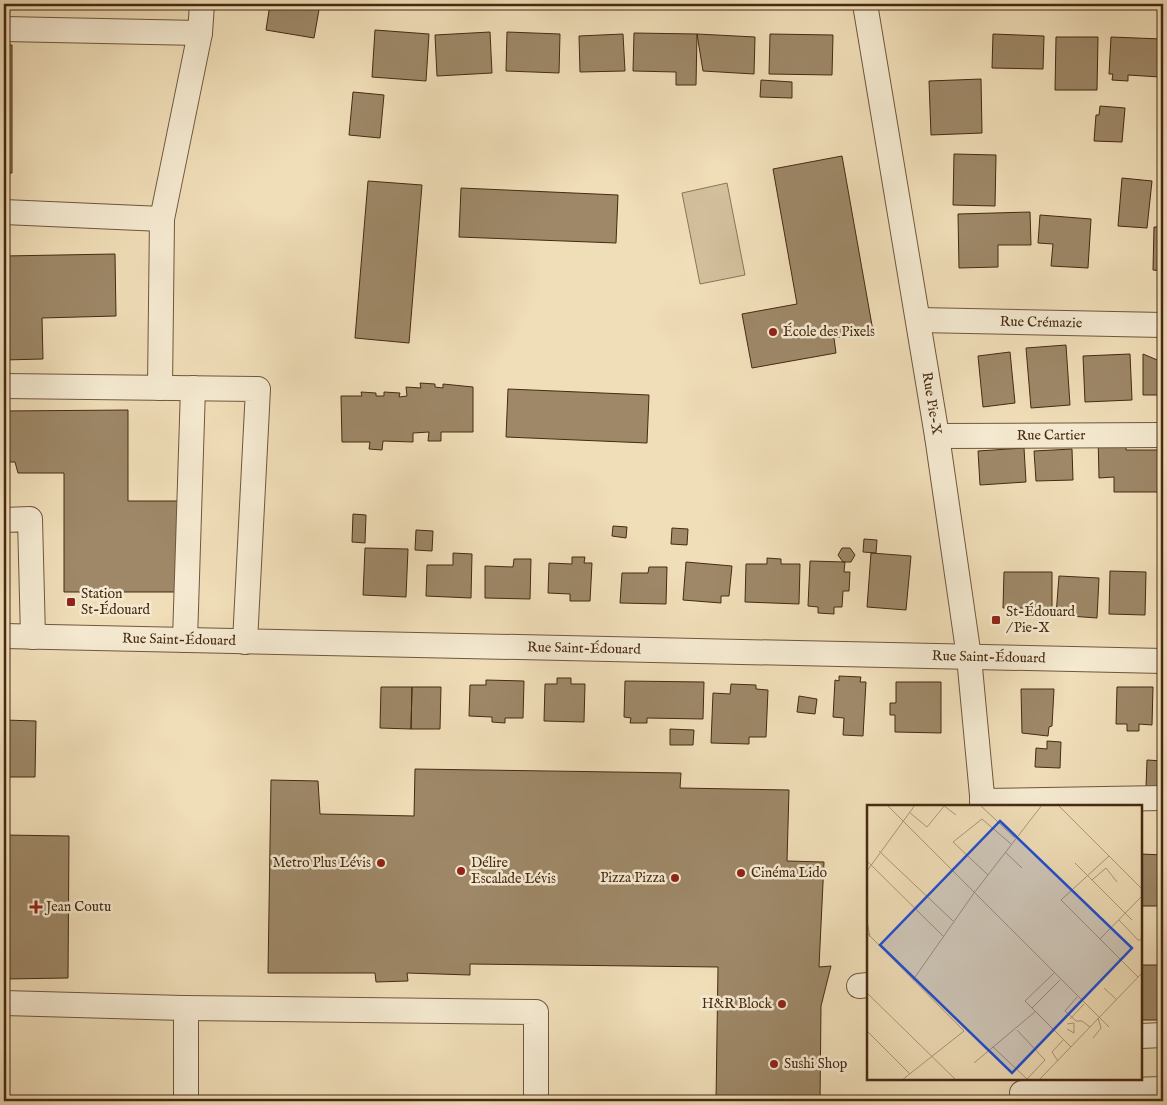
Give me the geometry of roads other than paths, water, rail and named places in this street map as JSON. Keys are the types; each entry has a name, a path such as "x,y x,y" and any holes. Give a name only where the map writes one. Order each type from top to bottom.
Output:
{"street":[{"path":"160,388 162,219 200,33 202,4"},
{"name":"Rue Pie-X","path":"865,4 937,436 969,657 983,804"},
{"path":"4,29 200,33"},
{"path":"4,212 162,219"},
{"name":"Rue Crémazie","path":"919,320 1163,325"},
{"path":"4,386 258,389 245,642"},
{"path":"185,640 192,388"},
{"name":"Rue Cartier","path":"937,436 1163,434"},
{"path":"4,520 30,519 33,637"},
{"name":"Rue Saint-Édouard","path":"4,636 1163,661"},
{"path":"983,804 1163,798"},
{"path":"4,1004 536,1012 536,1101"},
{"path":"186,1008 186,1101"},
{"path":"1142,1036 1163,1035"},
{"path":"1021,1091 1163,1089"}],"place":[{"name":"École des Pixels","path":"773,332"},
{"name":"Station St-Édouard","path":"71,602"},
{"name":"St-Édouard / Pie-X","path":"996,620"},
{"name":"Metro Plus Lévis","path":"381,863"},
{"name":"Délire Escalade Lévis","path":"461,871"},
{"name":"Cinéma Lido","path":"741,873"},
{"name":"Pizza Pizza","path":"675,878"},
{"name":"Jean Coutu","path":"36,907"},
{"name":"H&R Block","path":"782,1004"},
{"name":"Sushi Shop","path":"774,1064"}]}
